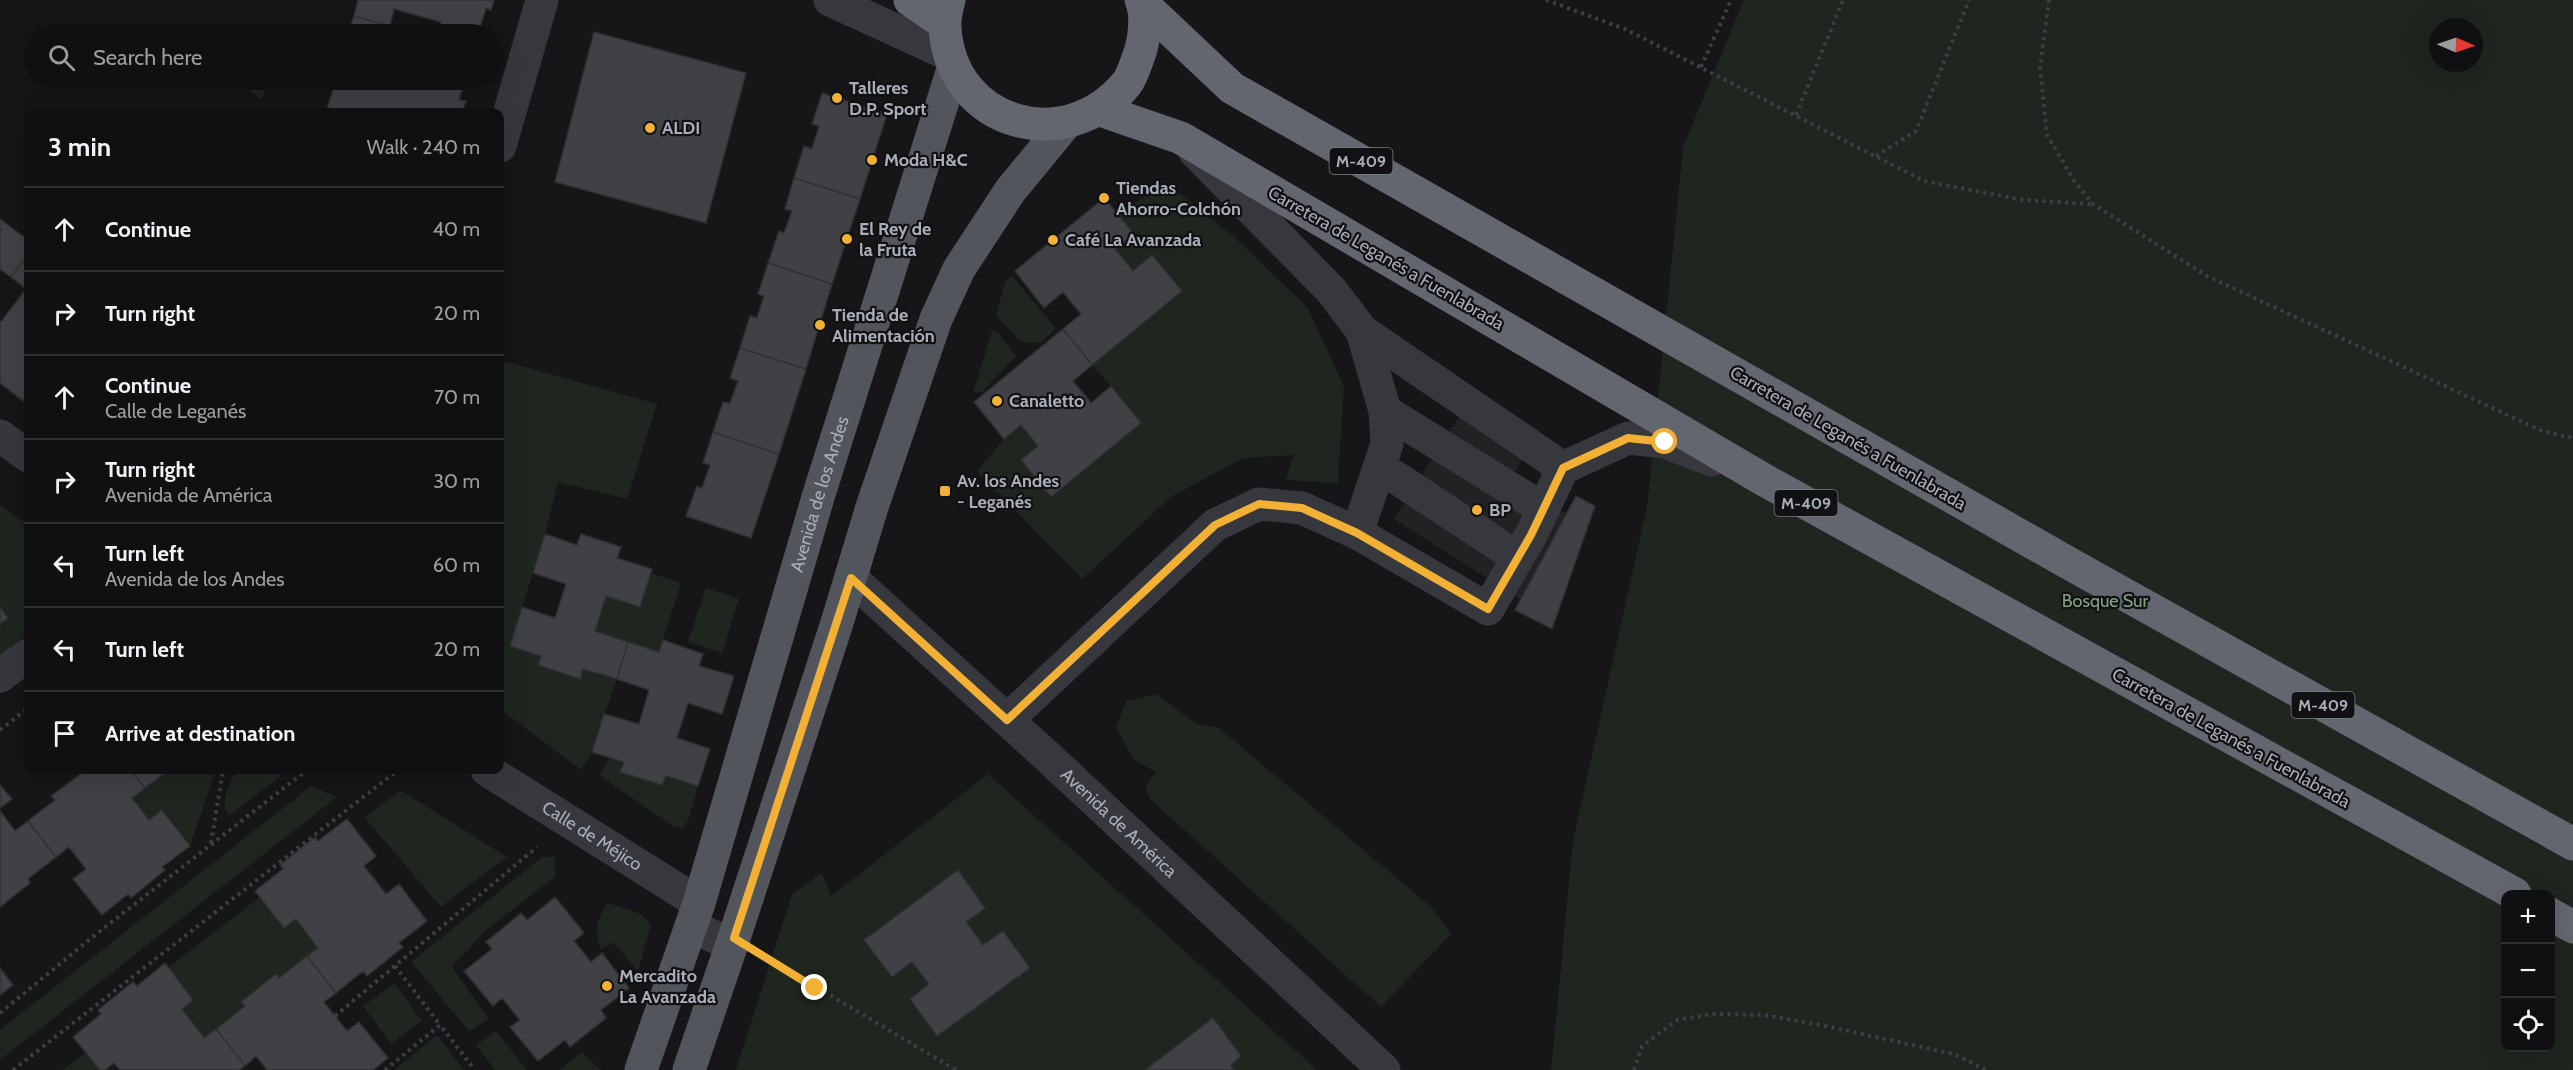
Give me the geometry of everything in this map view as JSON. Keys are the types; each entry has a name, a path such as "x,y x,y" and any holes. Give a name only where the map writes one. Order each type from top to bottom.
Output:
{"highway":[{"name":"M-409","path":"910,0 950,36 973,95 1000,115 1032,125 1066,123 1100,110 1128,81 1144,45 1142,2"},
{"name":"Carretera de Leganés a Fuenlabrada","path":"1142,2 1232,88 2072,565 2573,844"},
{"name":"Carretera de Leganés a Fuenlabrada","path":"1100,110 1181,138 1766,481 2508,890"},
{"name":"M-409","path":"2072,565 2573,819"},
{"path":"2555,917 2573,927"}],"main road":[{"name":"Avenida de los Andes","path":"641,1070 695,914 819,494 950,36"},
{"path":"689,1070 936,319 959,269 1010,191 1066,123"}],"street":[{"path":"504,132 542,0"},
{"path":"830,0 950,36"},
{"path":"1181,138 1331,290 1362,331 1563,468"},
{"path":"1357,533 1387,444 1385,411 1362,331"},
{"path":"1385,411 1542,508"},
{"path":"0,436 24,453"},
{"path":"1007,720 1215,525 1259,504 1302,508 1357,533 1488,609 1531,535 1563,468 1628,438 1665,442 1766,481"},
{"path":"1380,467 1517,557"},
{"name":"Avenida de América","path":"851,578 1384,1070"},
{"path":"0,676 24,657"},
{"name":"Calle de Méjico","path":"493,774 568,820 695,914"},
{"path":"695,914 733,941"}],"path":[{"path":"1546,0 1625,29 1924,181 2023,200 2093,204"},
{"path":"1701,67 1731,0"},
{"path":"1796,115 1843,0"},
{"path":"1876,156 1916,131 1969,0"},
{"path":"2049,0 2040,67 2047,135 2075,182 2093,204 2207,276 2541,431 2573,438"},
{"path":"0,730 24,711"},
{"path":"211,843 222,774"},
{"path":"0,1013 211,843 302,774"},
{"path":"13,1070 393,774"},
{"path":"335,1016 568,820"},
{"path":"733,941 956,1070"},
{"path":"395,966 475,1070"},
{"path":"1634,1070 1642,1046 1677,1020 1713,1014 1764,1015 1821,1025 1954,1054 1986,1070"},
{"path":"385,1070 440,1025"}],"shaded area":[{"name":"BP","path":"1476,390 1540,431 1512,476 1542,508 1567,512 1576,496 1595,506 1552,629 1515,610 1520,599 1394,519"}],"green space":[{"name":"Bosque Sur","path":"1744,0 2573,0 2573,1070 1551,1070 1573,841 1647,507 1683,147"},
{"path":"248,90 265,90 262,100"},
{"path":"1165,182 1231,234 1308,308 1344,387 1338,483 1286,480 1294,455 1243,458 1171,497 1082,579 977,471 1004,439 1021,425 1038,446 1051,496 1111,386 1092,365 1152,256 1133,271 1115,249 1133,234 1118,215"},
{"path":"1012,276 1056,328 1041,343 1021,342 996,316 1005,281"},
{"path":"992,331 997,332 1016,356 982,392 973,393"},
{"path":"504,361 657,404 627,499 558,482 545,534 510,645 541,656 538,665 579,678 583,669 617,679 592,752 581,770 504,712"},
{"path":"0,505 24,522 24,636 0,656 0,624 8,617 0,607"},
{"path":"651,573 681,583 659,652 595,631 606,596 640,606"},
{"path":"706,588 739,599 722,653 688,642"},
{"path":"1156,694 1197,724 1219,728 1431,907 1451,934 1381,1007 1150,799 1145,788 1156,772 1133,759 1116,727 1126,701"},
{"path":"610,758 624,762 621,772 662,785 666,776 698,786 688,821 682,828 674,827 599,775"},
{"path":"164,774 215,774 190,846 163,810 149,820 132,798"},
{"path":"235,774 283,774 229,816 225,804 228,786"},
{"path":"988,774 1317,1070 1234,1070 1231,1065 1241,1056 1213,1019 1145,1070 736,1070 792,894 822,873 831,896","holes":["958,871 985,907 966,922 983,945 1003,931 1030,968 937,1036 910,999 929,984 912,962 892,977 865,939"]},
{"path":"311,786 337,797 0,1060 0,1030"},
{"path":"400,790 507,857 441,907 365,818"},
{"path":"542,857 555,857 555,877 485,931 452,967 489,1019 469,1031 411,962"},
{"path":"260,897 284,928 296,919 318,948 279,978 275,974 242,1002 245,1006 204,1038 182,1009 193,1000 168,968"},
{"path":"608,903 641,914 651,925 638,971 614,943 601,949 597,936 597,925"},
{"path":"394,983 422,1021 391,1044 363,1006"},
{"path":"496,1031 527,1070 495,1070 476,1045"},
{"path":"437,1035 464,1070 394,1070"},
{"path":"582,1052 601,1070 559,1070"},
{"path":"86,1053 100,1070 62,1070"}],"building":[{"path":"358,0 494,0 491,10 486,8 481,24 440,24 441,22 394,9 390,24 354,16"},
{"path":"354,16 383,24 351,24"},
{"name":"ALDI","path":"594,32 746,73 706,223 555,182"},
{"path":"333,90 462,90 459,100 466,101 463,108 327,108"},
{"path":"822,93 887,114 860,199 794,178 804,146 812,149 819,126 812,124"},
{"path":"794,178 860,199 832,284 768,263 779,231 784,233 792,211 785,209"},
{"path":"1104,198 1134,234 1115,249 1133,271 1152,255 1182,291 1092,365 1063,329 1081,314 1063,292 1044,308 1015,271"},
{"path":"0,219 24,237 24,260 11,277 0,269"},
{"path":"24,260 24,287 11,277"},
{"path":"768,263 832,284 806,369 740,348 750,316 757,318 764,296 758,294"},
{"path":"24,292 23,401 0,383 0,323"},
{"path":"1063,329 1092,365 1073,381 1091,403 1111,386 1141,423 1051,497 1021,460 1038,446 1021,425 1004,439 974,402"},
{"path":"740,348 806,369 779,454 713,432 723,402 730,403 738,381 730,378"},
{"path":"713,432 779,454 751,538 686,516 697,486 702,488 710,465 703,463"},
{"path":"1576,496 1595,506 1552,629 1515,610"},
{"path":"545,534 577,545 581,534 621,547 617,558 652,569 640,607 606,596 595,631 628,642 617,679 583,669 580,679 538,665 541,656 510,646 522,607 555,618 566,584 533,573"},
{"path":"0,607 8,618 0,624"},
{"path":"663,640 703,654 699,666 734,676 722,714 688,703 677,738 710,749 698,786 666,776 662,785 620,772 624,762 592,752 604,714 639,724 649,690 617,679 628,642 659,652"},
{"path":"81,774 133,774 145,788 132,798 149,820 162,810 190,846 162,867 165,870 131,898 128,894 102,915 73,879 86,869 69,847 56,857 28,821 55,800 51,796"},
{"path":"133,774 164,774 145,788"},
{"path":"0,785 12,799 0,808"},
{"path":"0,811 15,831 28,821 56,857 28,879 30,883 0,907"},
{"path":"347,819 376,856 364,866 386,894 399,884 427,921 399,943 403,947 367,976 363,971 336,993 307,956 318,948 296,919 284,928 255,891 283,869 280,865 315,837 318,841"},
{"path":"958,870 985,908 966,922 983,945 1003,931 1030,968 937,1036 910,999 929,984 912,962 892,977 864,940"},
{"path":"555,897 584,933 574,941 591,962 602,953 629,988 601,1010 606,1018 570,1047 565,1040 538,1061 510,1027 520,1020 502,998 493,1006 464,971 492,949 486,942 521,913 527,920"},
{"path":"307,956 336,993 324,1002 347,1031 359,1022 388,1058 373,1070 267,1070 256,1056 245,1066 216,1029 245,1006 241,1002 276,974 279,978"},
{"path":"165,963 193,1000 182,1009 204,1038 216,1029 245,1066 239,1070 120,1070 114,1063 105,1070 100,1070 73,1037 101,1014 98,1010 133,982 137,986"},
{"path":"0,968 13,985 0,995"},
{"path":"1213,1018 1241,1056 1231,1065 1234,1070 1145,1070"}],"place":[{"name":"Talleres D.P. Sport","path":"837,98"},
{"name":"ALDI","path":"650,128"},
{"name":"Moda H&C","path":"872,160"},
{"name":"Tiendas Ahorro-Colchón","path":"1104,198"},
{"name":"El Rey de la Fruta","path":"847,239"},
{"name":"Café La Avanzada","path":"1053,240"},
{"name":"Tienda de Alimentación","path":"820,325"},
{"name":"Canaletto","path":"997,401"},
{"name":"Av. los Andes - Leganés","path":"945,491"},
{"name":"BP","path":"1477,510"},
{"name":"Mercadito La Avanzada","path":"607,986"}],"route":[{"path":"815,988 734,938 851,578 1007,720 1215,525 1259,504 1302,508 1357,533 1488,609 1531,535 1563,468 1628,438 1665,442"}]}
